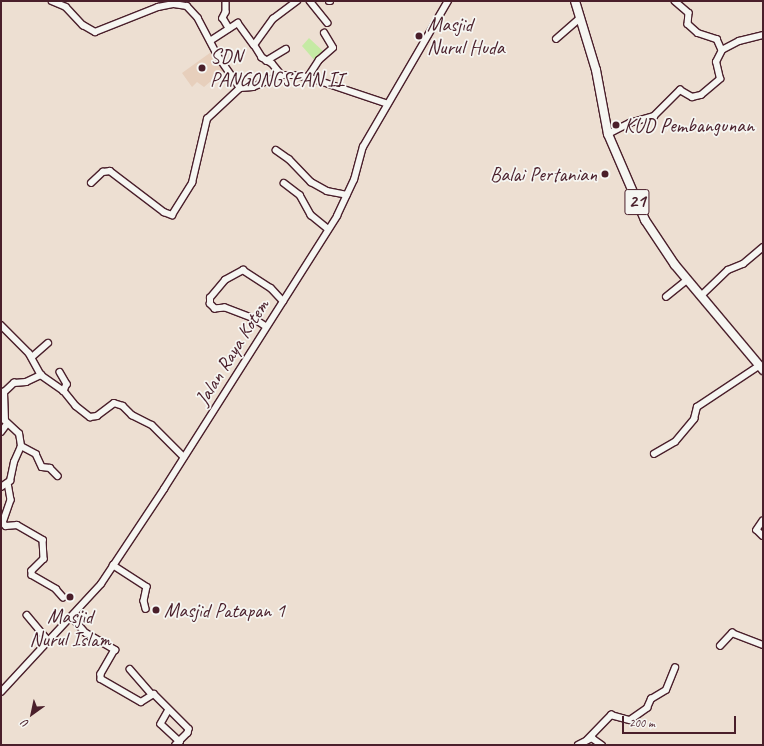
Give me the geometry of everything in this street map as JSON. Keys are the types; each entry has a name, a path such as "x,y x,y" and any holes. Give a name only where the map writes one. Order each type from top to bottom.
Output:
{"highway":[{"name":"21","path":"575,1 598,80 608,134 645,220 658,243 700,296 761,368"}],"street":[{"path":"52,1 66,7 83,25 95,32 158,7 174,4 188,4 240,88"},
{"path":"226,1 226,12 223,18 229,28"},
{"path":"254,45 273,19 297,1"},
{"path":"310,1 328,23"},
{"name":"Jalan Raya Kotem","path":"1,692 72,617 113,565 184,457 328,229 347,196 364,147 428,38 447,1"},
{"path":"675,1 689,13 688,24 698,33 717,38 722,50"},
{"path":"556,39 580,18"},
{"path":"210,41 238,22 266,61 281,75"},
{"path":"308,77 319,60 333,48 324,33"},
{"path":"608,134 630,123 654,116 680,90 694,97 708,89 720,78 716,62 722,50 739,40 763,35"},
{"path":"266,61 286,49"},
{"path":"92,184 103,172 110,171 164,212 172,214 192,183 207,118 240,88 253,87 281,75 308,77 388,104"},
{"path":"276,150 289,159 310,182 327,191 347,196"},
{"path":"284,183 300,195 311,215 328,229"},
{"path":"700,296 728,270 743,264 763,247"},
{"path":"266,327 254,319 225,308 215,309 210,304 210,298 225,280 243,270 271,288 283,301"},
{"path":"666,297 687,280"},
{"path":"1,325 32,357 41,375 64,391 76,406 90,417 97,416 114,404 119,403 132,415 152,425 184,457"},
{"path":"32,357 48,343"},
{"path":"654,454 675,442 694,419 697,407 761,368"},
{"path":"60,372 68,384 64,391"},
{"path":"41,375 26,382 14,383 3,394 7,424 19,434 21,446 14,462 8,483 11,500 3,523 6,526 17,525 43,540 44,559 32,571 32,575 56,589 63,597"},
{"path":"1,432 7,424"},
{"path":"21,446 36,454 42,467 50,468 58,476"},
{"path":"1,487 8,483"},
{"path":"763,521 757,530 763,536"},
{"path":"113,565 147,587 144,601 146,609"},
{"path":"27,615 49,641"},
{"path":"72,617 86,633 115,650 101,674 101,679 141,702 152,694"},
{"path":"720,646 732,633 763,645"},
{"path":"578,745 587,740 611,715 630,720 647,708 651,699 666,690 675,668"},
{"path":"130,669 152,694 169,710 189,731 178,743 161,724 169,710"},
{"path":"587,740 595,739 602,745"}],"shaded area":[{"name":"SDN PANGONGSEAN II","path":"214,50 222,63 218,66 222,64 225,69 204,87 197,82 192,87 182,73"}],"green space":[{"path":"309,38 325,53 316,62 302,46"}],"place":[{"name":"Masjid Nurul Huda","path":"419,36"},
{"name":"SDN PANGONGSEAN II","path":"202,68"},
{"name":"KUD Pembangunan","path":"616,125"},
{"name":"Balai Pertanian","path":"605,174"},
{"name":"Masjid Nurul Islam","path":"70,597"},
{"name":"Masjid Patapan 1","path":"156,610"}]}
